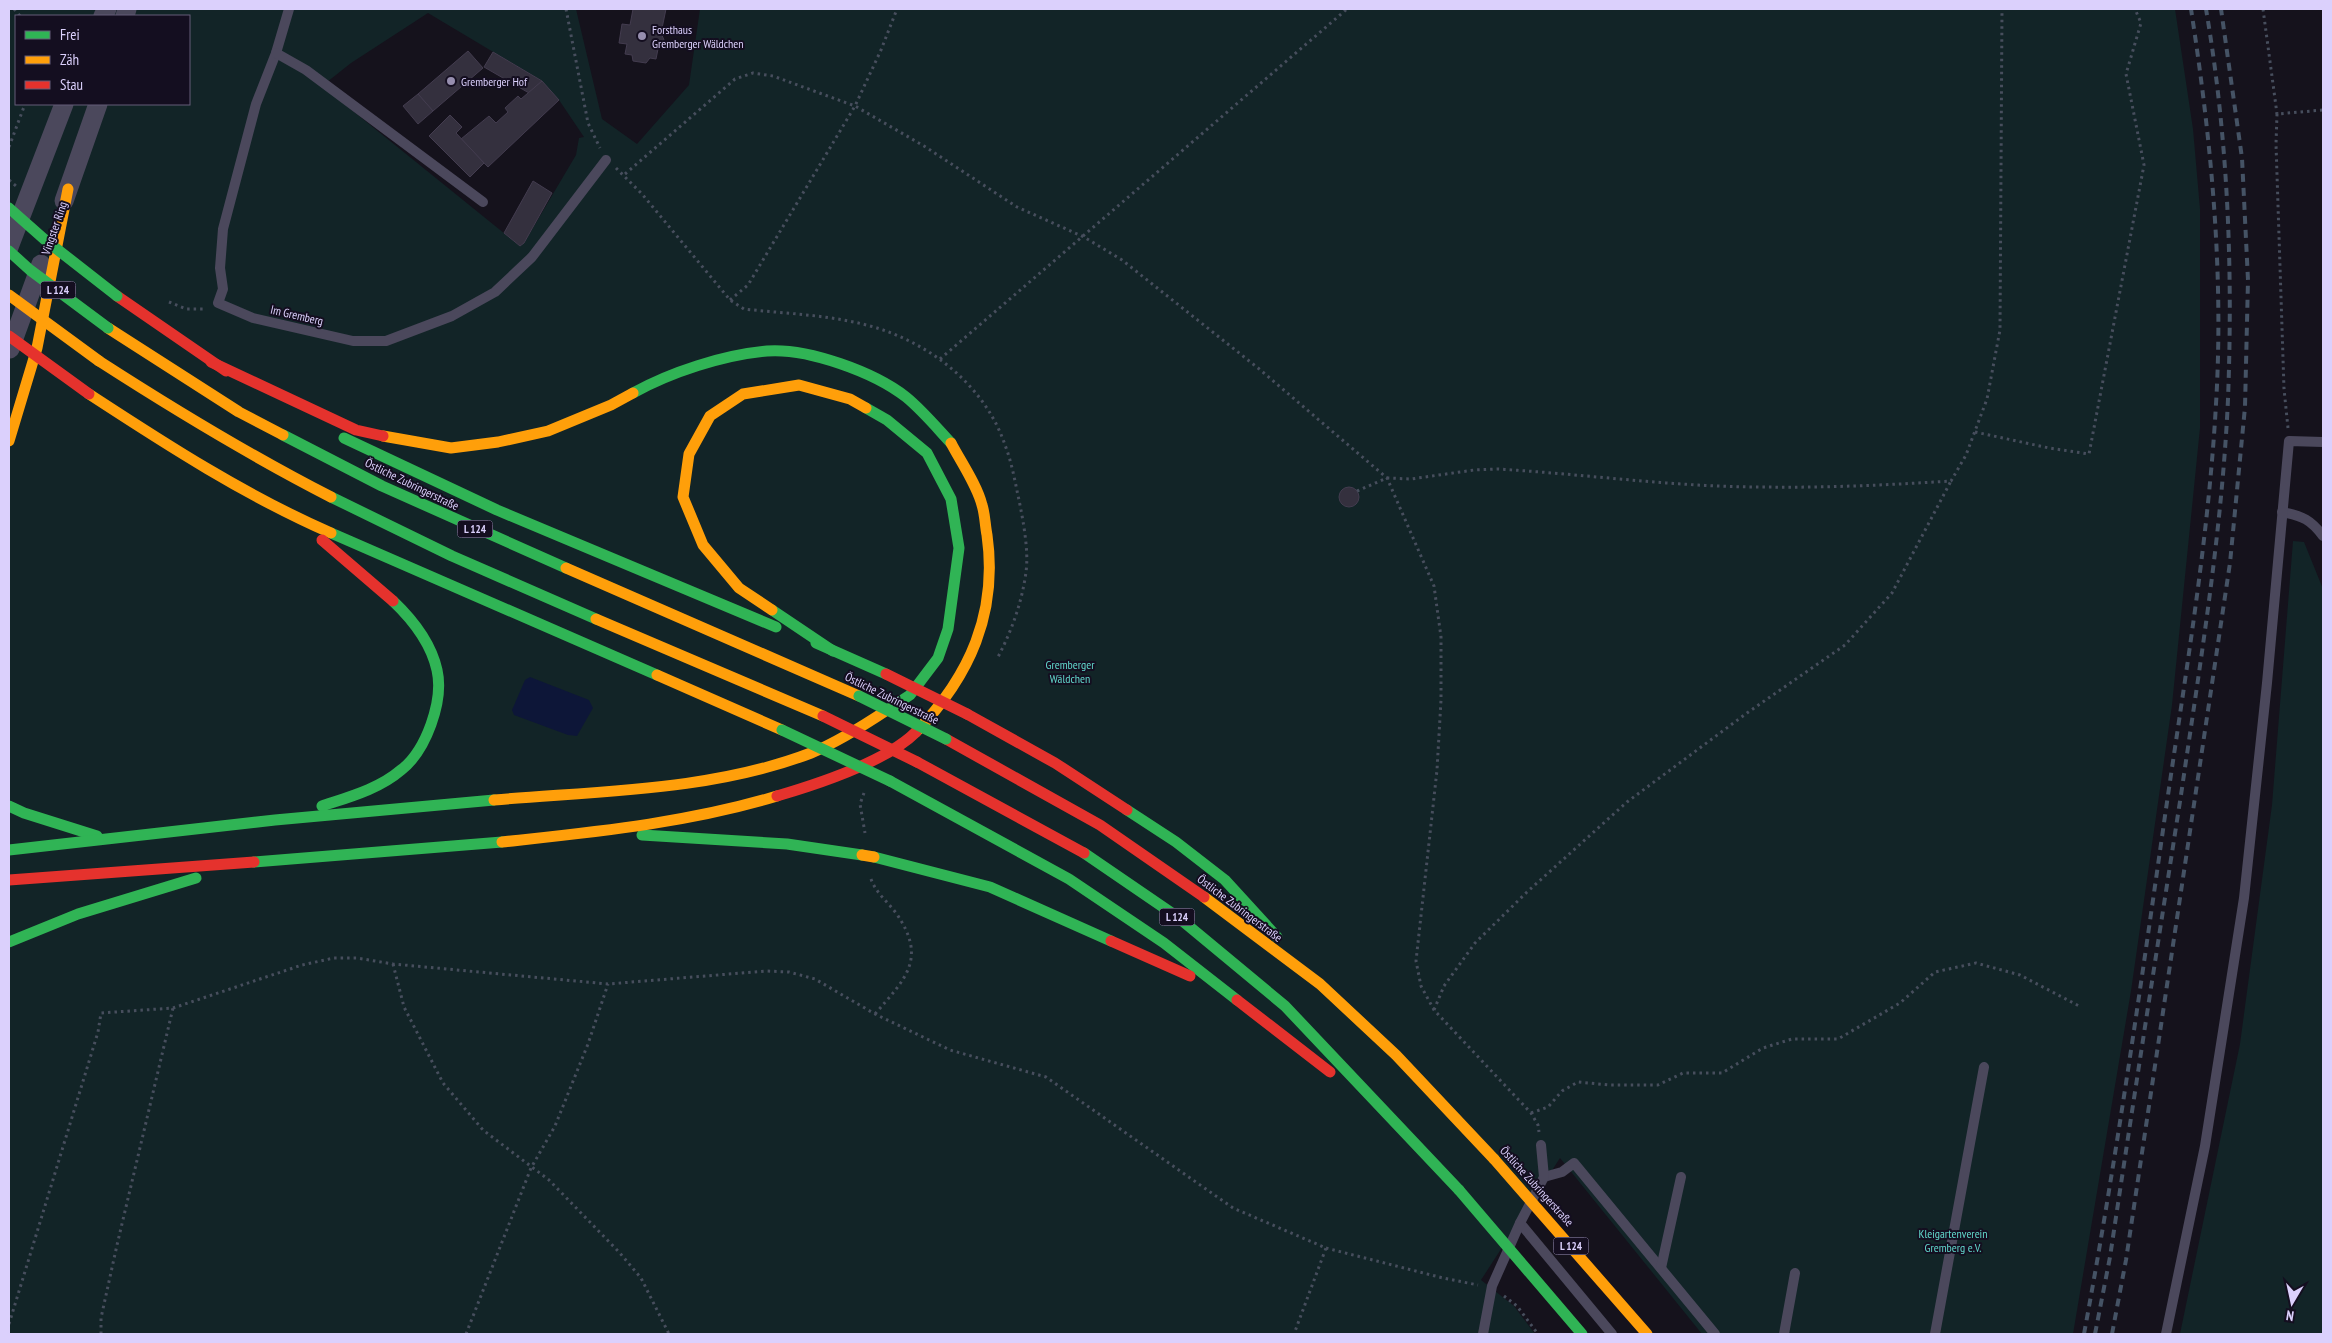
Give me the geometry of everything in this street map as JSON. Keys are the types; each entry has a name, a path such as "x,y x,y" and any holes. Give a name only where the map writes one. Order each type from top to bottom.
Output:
{"highway":[{"path":"9,441 37,348 68,189"},
{"path":"9,208 44,239 117,296 211,362 331,432 497,510 886,674 967,714 1055,763 1176,842 1225,880 1320,984"},
{"name":"Östliche Zubringerstraße","path":"9,249 30,270 108,328 239,412 382,486 487,534 859,696 946,739 1100,825 1166,869 1320,984 1403,1062 1494,1159 1647,1334"},
{"name":"L 124","path":"9,295 141,390 216,435 334,500 468,563 823,716 918,762 1084,853 1179,918 1285,1006 1459,1190 1582,1334"},
{"path":"9,336 89,394 193,461 294,517 782,730 890,781 1069,879 1164,942 1223,990 1397,1124"},
{"path":"9,880 464,846 590,832 732,810 808,787 868,762 908,740 935,712 968,662 979,636 986,607 990,558 982,504 951,443 906,397 858,369 815,356 768,351 702,364 653,382 611,405 548,432 498,442 451,448 404,441 356,430 211,362"},
{"path":"9,850 274,820 699,782 776,765 814,752 856,731 910,696 938,658 948,629 959,548 951,499 927,453 888,420 850,399 799,385 743,394 710,416 689,454 683,497 703,545 739,588 834,651"},
{"path":"274,820 361,792 403,770 423,745 434,714 438,671 421,632 382,590 294,517"},
{"path":"9,806 24,813 108,839"},
{"path":"590,832 787,844 874,857 990,887 1223,990"},
{"path":"9,942 52,923 115,901 251,862"}],"street":[{"path":"9,249 64,105"},
{"name":"Vingster Ring","path":"9,352 98,105"}],"lane":[{"path":"218,304 223,289 220,268 223,229 256,104 276,53 289,9"},
{"path":"276,53 306,70 483,202"},
{"name":"Im Gremberg","path":"218,304 254,318 353,341 386,341 452,316 495,292 532,257 606,160"},
{"path":"2166,1334 2205,1146 2244,898 2267,683 2289,441 2323,442"},
{"path":"2282,512 2296,515 2313,523 2323,536"},
{"path":"1935,1334 1984,1067"},
{"path":"1483,1334 1492,1286 1520,1223 1544,1177 1541,1145"},
{"path":"1544,1177 1562,1172 1574,1163 1715,1334"},
{"path":"1661,1268 1681,1177"},
{"path":"1520,1223 1612,1334"},
{"path":"1784,1334 1794,1273"}],"path":[{"path":"566,9 588,123 606,160 625,174 730,300 744,309 857,322 903,338 940,359 1347,9"},
{"path":"730,300 748,285 855,106 881,50 897,9"},
{"path":"1434,1010 1444,986 1475,943 1526,892 1627,802 1747,713 1845,645 1892,593 1966,455 1987,399 2000,330 2002,9"},
{"path":"1975,432 2049,448 2089,454 2144,165 2126,74 2141,23 2135,9"},
{"path":"2263,9 2277,114 2276,144 2284,388 2289,441"},
{"path":"625,174 735,79 753,72 773,76 855,106 924,146 1017,207 1084,237 1122,260 1210,328 1387,478 1434,586 1442,637 1437,770 1416,961 1421,986 1434,1010 1531,1113 1538,1125 1541,1145"},
{"path":"9,148 25,105"},
{"path":"2277,114 2323,110"},
{"path":"162,298 186,309 208,309 218,304"},
{"path":"1357,491 1387,478 1411,479 1474,470 1497,469 1670,483 1761,487 1951,481"},
{"path":"9,1324 98,1032 100,1013 173,1008 302,965 334,958 356,958 393,964 608,984 766,971 789,972 815,979 875,1014 950,1050 1046,1077 1233,1208 1326,1248 1463,1283 1492,1286 1517,1306 1538,1334"},
{"path":"1531,1113 1548,1107 1562,1091 1578,1082 1609,1085 1658,1085 1683,1073 1722,1073 1763,1048 1792,1039 1838,1039 1900,1002 1935,972 1976,962 2020,975 2081,1007"},
{"path":"393,964 404,1007 443,1083 483,1130 549,1180 590,1221 641,1278 669,1334"},
{"path":"466,1334 531,1168 555,1126 588,1044 608,984"},
{"path":"101,1334 102,1318 117,1245 173,1008"},
{"path":"1294,1334 1326,1248"}],"green space":[{"name":"Gremberger Wäldchen","path":"9,9 576,9 602,119 637,144 689,85 700,9 2175,9 2193,129 2200,209 2200,428 2172,705 2131,991 2073,1334 1702,1334 1560,1158 1481,1280 1514,1306 1535,1334 9,1334","holes":["428,13 542,81 559,100 584,137 579,138 576,155 524,243 520,246 322,86 351,63"]},
{"path":"2293,541 2304,542 2323,589 2323,1334 2180,1334 2240,1044 2272,805"}],"water":[{"path":"530,677 589,700 593,708 577,736 568,735 514,715 512,710 525,680"}],"building":[{"name":"Forsthaus Gremberger Wäldchen","path":"633,9 666,9 661,33 664,40 659,44 656,59 650,58 646,63 633,61 632,55 625,54 627,44 619,43 622,24 630,25"},
{"name":"Gremberger Hof","path":"468,51 483,68 433,111 418,94"},
{"path":"493,52 542,81 529,93 484,67"},
{"path":"542,81 559,100 488,167 461,139 489,116 496,123 508,112 505,108 518,96 521,99"},
{"path":"418,94 433,111 418,124 403,106"},
{"path":"450,115 462,127 456,133 484,163 470,177 429,136"},
{"path":"533,181 552,193 524,243 520,246 504,233"},
{"path":"1349,487 1356,490 1359,497 1356,504 1349,507 1342,504 1339,497 1342,490"}],"railway":[{"path":"2084,1334 2145,956 2194,617 2212,458 2218,354 2217,255 2210,156 2191,9"},
{"path":"2095,1334 2110,1257 2196,697 2221,499 2228,399 2229,252 2224,155 2206,9"},
{"path":"2112,1334 2126,1260 2230,563 2245,407 2248,280 2242,158 2221,9"}],"traffic: fast":[{"path":"9,208 44,239 117,296"},
{"path":"9,251 30,270 108,328"},
{"path":"633,393 680,372 733,356 767,351 802,353 859,371 893,388 918,408 951,443"},
{"path":"866,408 887,420 927,453 951,499 959,548 948,629 938,658 910,695 887,710"},
{"path":"283,435 382,486 566,568"},
{"path":"344,438 497,510 776,627"},
{"path":"331,497 452,556 596,619"},
{"path":"331,533 657,675"},
{"path":"322,806 363,792 392,777 410,762 418,751 431,724 438,696 437,670 434,660 420,632 393,601"},
{"path":"772,610 833,651"},
{"path":"816,643 886,674"},
{"path":"859,696 946,739"},
{"path":"782,730 890,781"},
{"path":"890,781 1069,879 1164,943 1237,1000"},
{"path":"9,850 275,820 494,800"},
{"path":"9,806 24,813 97,836"},
{"path":"1127,810 1176,842 1225,880 1277,937"},
{"path":"642,835 787,844 862,855"},
{"path":"254,862 502,842"},
{"path":"1084,853 1179,918 1285,1006 1459,1190"},
{"path":"874,857 990,887 1111,941"},
{"path":"9,942 78,914 196,878"},
{"path":"1459,1190 1582,1334"}],"traffic: slow":[{"path":"9,441 37,348 68,189"},
{"path":"9,295 99,361"},
{"path":"108,328 239,412 283,435"},
{"path":"99,361 214,432 331,497"},
{"path":"772,610 739,588 703,545 683,497 689,454 710,416 743,394 799,385 850,399 866,408"},
{"path":"383,436 451,448 498,442 548,431 611,405 633,393"},
{"path":"89,394 177,451 268,503 331,533"},
{"path":"916,732 935,711 965,666 976,642 984,617 988,591 989,564 983,508 973,482 951,443"},
{"path":"566,568 859,696"},
{"path":"596,619 823,716"},
{"path":"657,675 782,730"},
{"path":"494,800 654,787 734,775 773,766 821,749 860,728 887,710"},
{"path":"502,842 675,820 777,796"},
{"path":"862,855 874,857"},
{"path":"1204,897 1320,984 1396,1055 1494,1159"},
{"path":"1494,1159 1647,1334"}],"traffic: jam":[{"path":"117,296 226,371"},
{"path":"9,336 89,394"},
{"path":"211,362 356,430 383,436"},
{"path":"322,540 393,601"},
{"path":"886,674 967,714"},
{"path":"967,714 1055,763 1127,810"},
{"path":"823,716 917,762"},
{"path":"777,796 851,771 887,753 916,732"},
{"path":"946,739 1100,825 1204,897"},
{"path":"917,762 1084,853"},
{"path":"9,880 254,862"},
{"path":"1111,941 1190,976"},
{"path":"1237,1000 1330,1072"}],"place":[{"name":"Forsthaus Gremberger Wäldchen","path":"642,36"},
{"name":"Gremberger Hof","path":"451,81"}],"park label":[{"name":"Kleigartenverein Gremberg e.V.","path":"1953,1240"}]}
